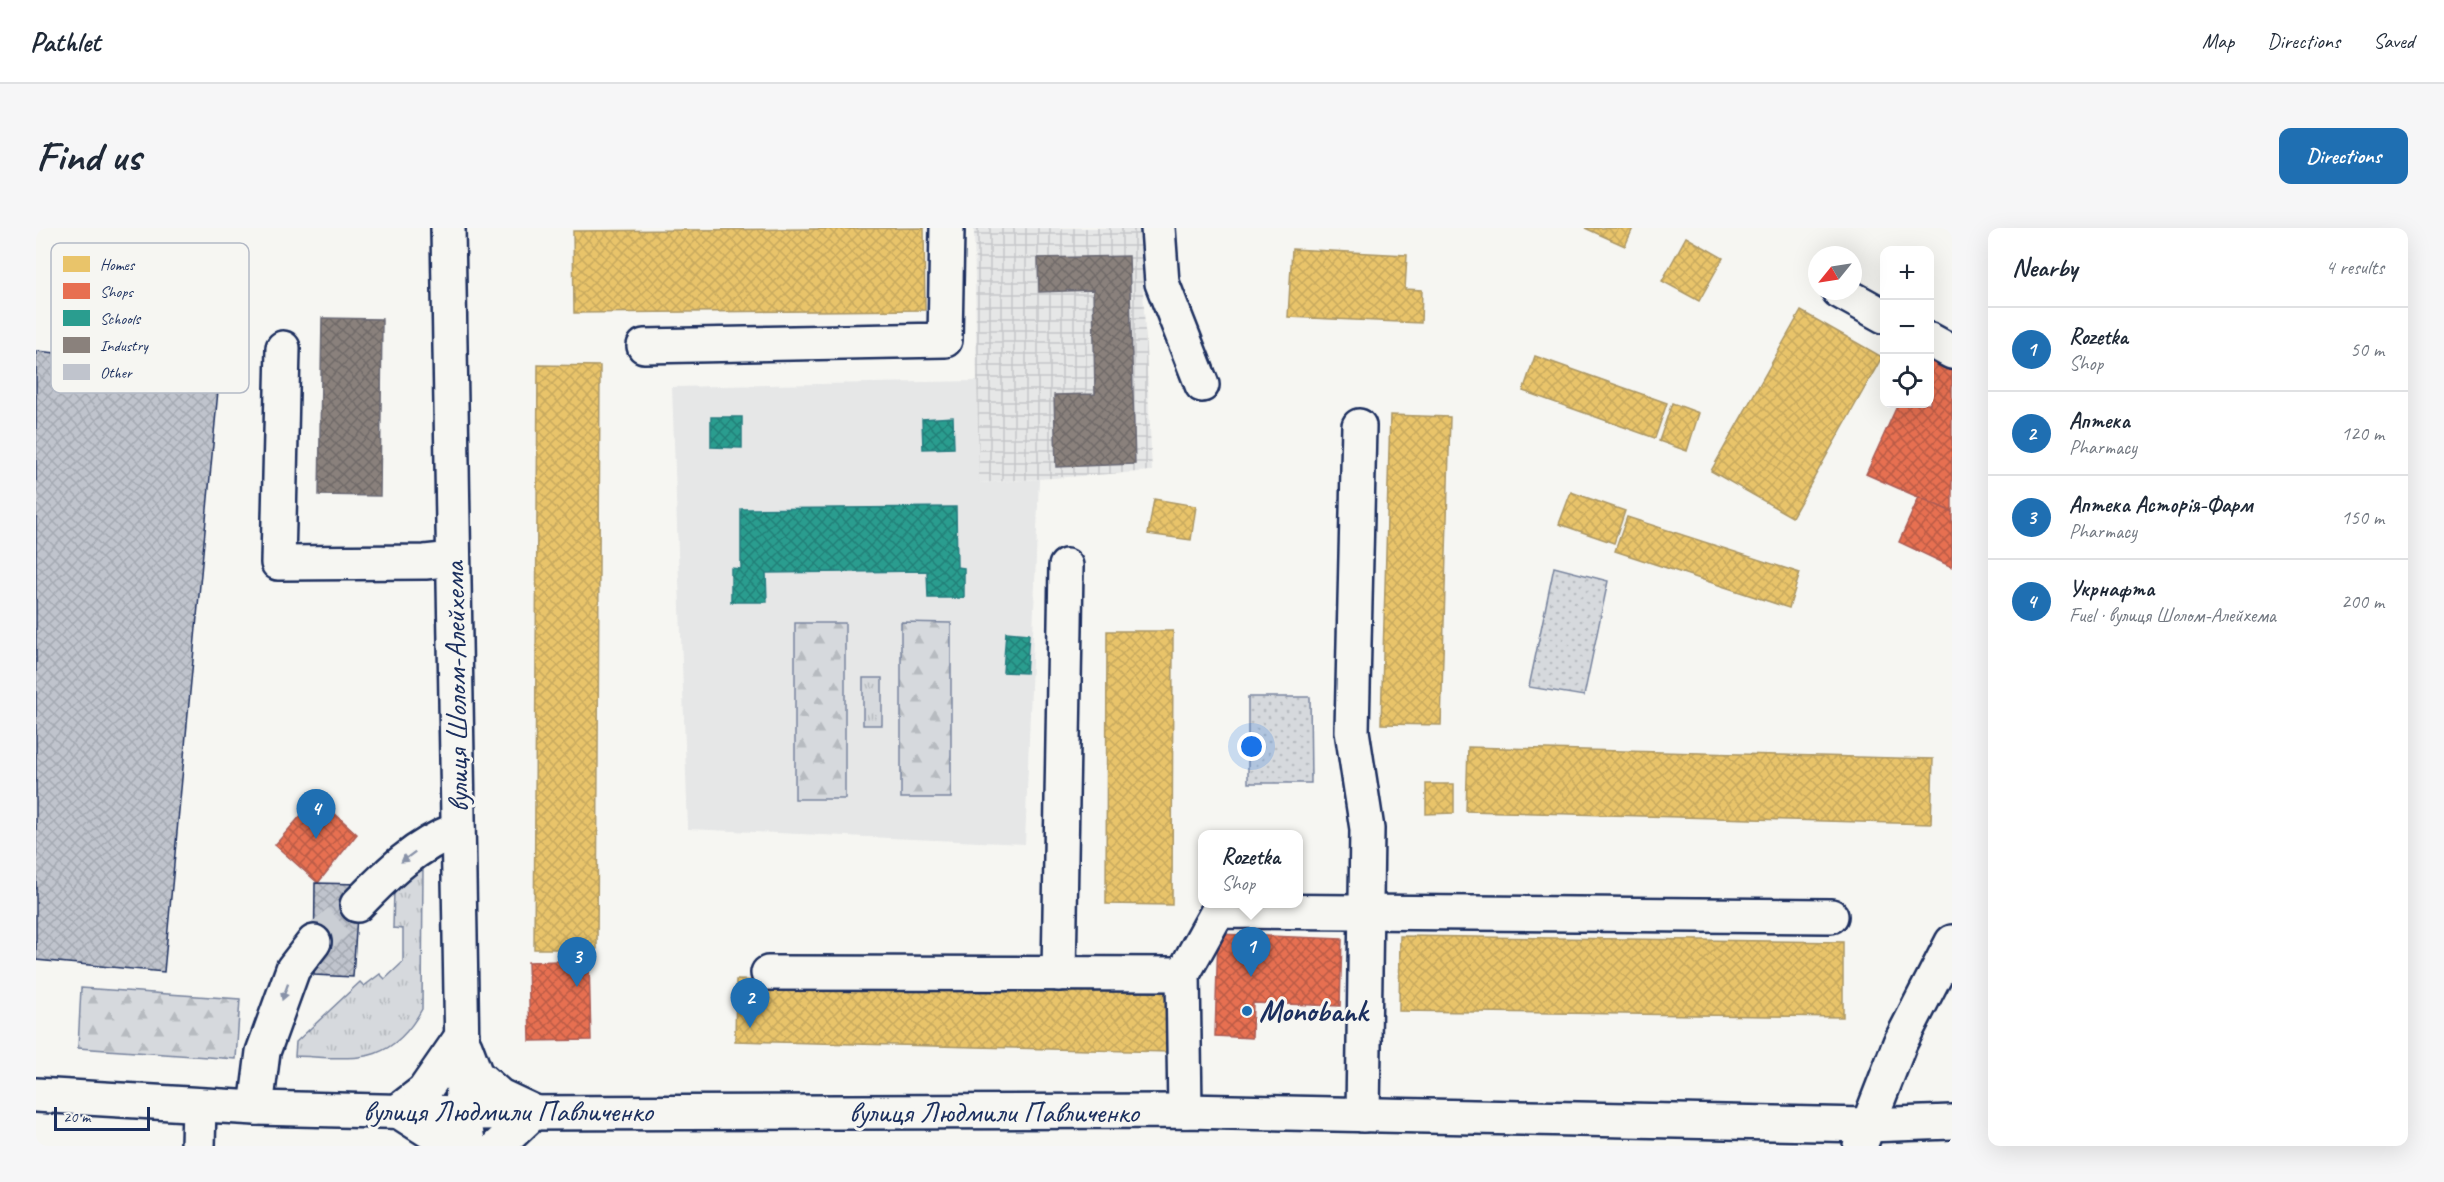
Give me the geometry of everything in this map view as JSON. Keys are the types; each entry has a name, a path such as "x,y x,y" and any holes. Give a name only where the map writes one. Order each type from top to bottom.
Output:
{"main road":[{"name":"вулиця Шолом-Алейхема","path":"448,228 463,1113 469,1146"},
{"path":"644,346 945,340 947,228"},
{"path":"1158,228 1161,283 1202,385"},
{"path":"1855,300 1880,314"},
{"path":"1934,343 1952,352"},
{"path":"283,348 278,563 426,562 453,559"},
{"path":"1359,426 1352,731 1368,828 1363,1115"},
{"path":"1059,974 1066,566"},
{"path":"357,905 389,872 432,839 458,829"},
{"path":"1185,1111 1183,974 1218,911 1832,916"},
{"path":"256,1107 263,1052 293,969 314,942"},
{"path":"1864,1135 1900,1043 1952,942"},
{"path":"768,973 1183,974"},
{"path":"446,1146 434,1134 398,1111 424,1091 462,1036"},
{"path":"462,1036 476,1075 500,1096 534,1112 498,1146"},
{"name":"вулиця Людмили Павличенко","path":"36,1095 199,1105 463,1113 1185,1111 1363,1115 1864,1135 1952,1122"},
{"path":"198,1146 199,1105"}],"shaded area":[{"path":"974,228 1140,228 1152,471 979,483"},
{"path":"977,381 979,483 1039,479 1025,844 688,829 672,387"}],"green space":[{"path":"1554,567 1608,581 1584,696 1529,687"},
{"path":"901,622 951,623 951,798 901,798"},
{"path":"795,623 845,623 845,799 795,799"},
{"path":"863,678 882,678 882,725 863,725"},
{"path":"1248,697 1310,697 1311,783 1248,783"},
{"path":"423,866 422,1009 410,1028 397,1042 368,1055 352,1058 295,1056 296,1042 360,982 364,986 380,974 385,979 403,962 403,929 393,928 394,890"},
{"path":"81,988 240,999 236,1059 78,1048"}],"building: Homes":[{"path":"924,228 925,310 574,313 573,231"},
{"path":"1585,228 1633,228 1625,246"},
{"path":"1686,237 1723,258 1699,301 1662,281"},
{"path":"1292,249 1407,255 1405,289 1422,290 1421,323 1288,317"},
{"path":"1801,311 1880,356 1880,361 1792,517 1711,471"},
{"path":"1535,356 1667,403 1655,438 1523,391"},
{"path":"538,365 600,366 597,949 534,949"},
{"path":"1672,403 1699,413 1687,451 1659,441"},
{"path":"1390,415 1450,417 1441,725 1381,724"},
{"path":"1571,492 1625,511 1614,543 1559,524"},
{"path":"1154,499 1196,506 1191,540 1148,534"},
{"path":"1627,517 1800,573 1789,608 1615,551"},
{"path":"1107,631 1173,631 1172,905 1106,904"},
{"path":"1468,747 1933,759 1931,824 1466,811"},
{"path":"1426,784 1454,784 1454,813 1426,814"},
{"path":"1400,936 1843,942 1843,1017 1399,1011"},
{"path":"736,980 1170,991 1169,1052 735,1041"}],"building: Shops":[{"path":"1934,356 1952,364 1952,512 1866,474 1896,408 1934,408"},
{"path":"1919,497 1952,512 1952,567 1899,542"},
{"path":"317,797 357,834 318,883 275,845"},
{"path":"1218,934 1342,939 1340,1006 1253,1003 1252,1038 1215,1036"},
{"path":"589,960 591,1040 530,1041 528,962"}],"building: Schools":[{"path":"711,417 742,417 742,448 711,447"},
{"path":"953,417 954,448 923,449 922,419"},
{"path":"956,507 957,567 964,568 964,598 928,598 927,571 766,573 767,602 731,602 731,568 741,569 741,509"},
{"path":"1006,632 1029,634 1026,673 1003,672"}],"building: Industry":[{"path":"1129,256 1135,464 1056,467 1054,395 1095,394 1093,290 1039,292 1038,258"},
{"path":"322,318 382,319 380,496 319,495"}],"building: Other":[{"path":"36,351 51,352 51,393 218,393 164,972 36,960"},
{"path":"315,883 359,884 353,977 314,975"}],"tunnel":[{"path":"314,942 357,905"}],"place":[{"name":"Укрнафта","path":"316,839"},
{"name":"Rozetka","path":"1251,977"},
{"name":"Аптека Асторія-Фарм","path":"577,987"},
{"name":"Monobank","path":"1247,1011"},
{"name":"Аптека","path":"750,1028"}]}
